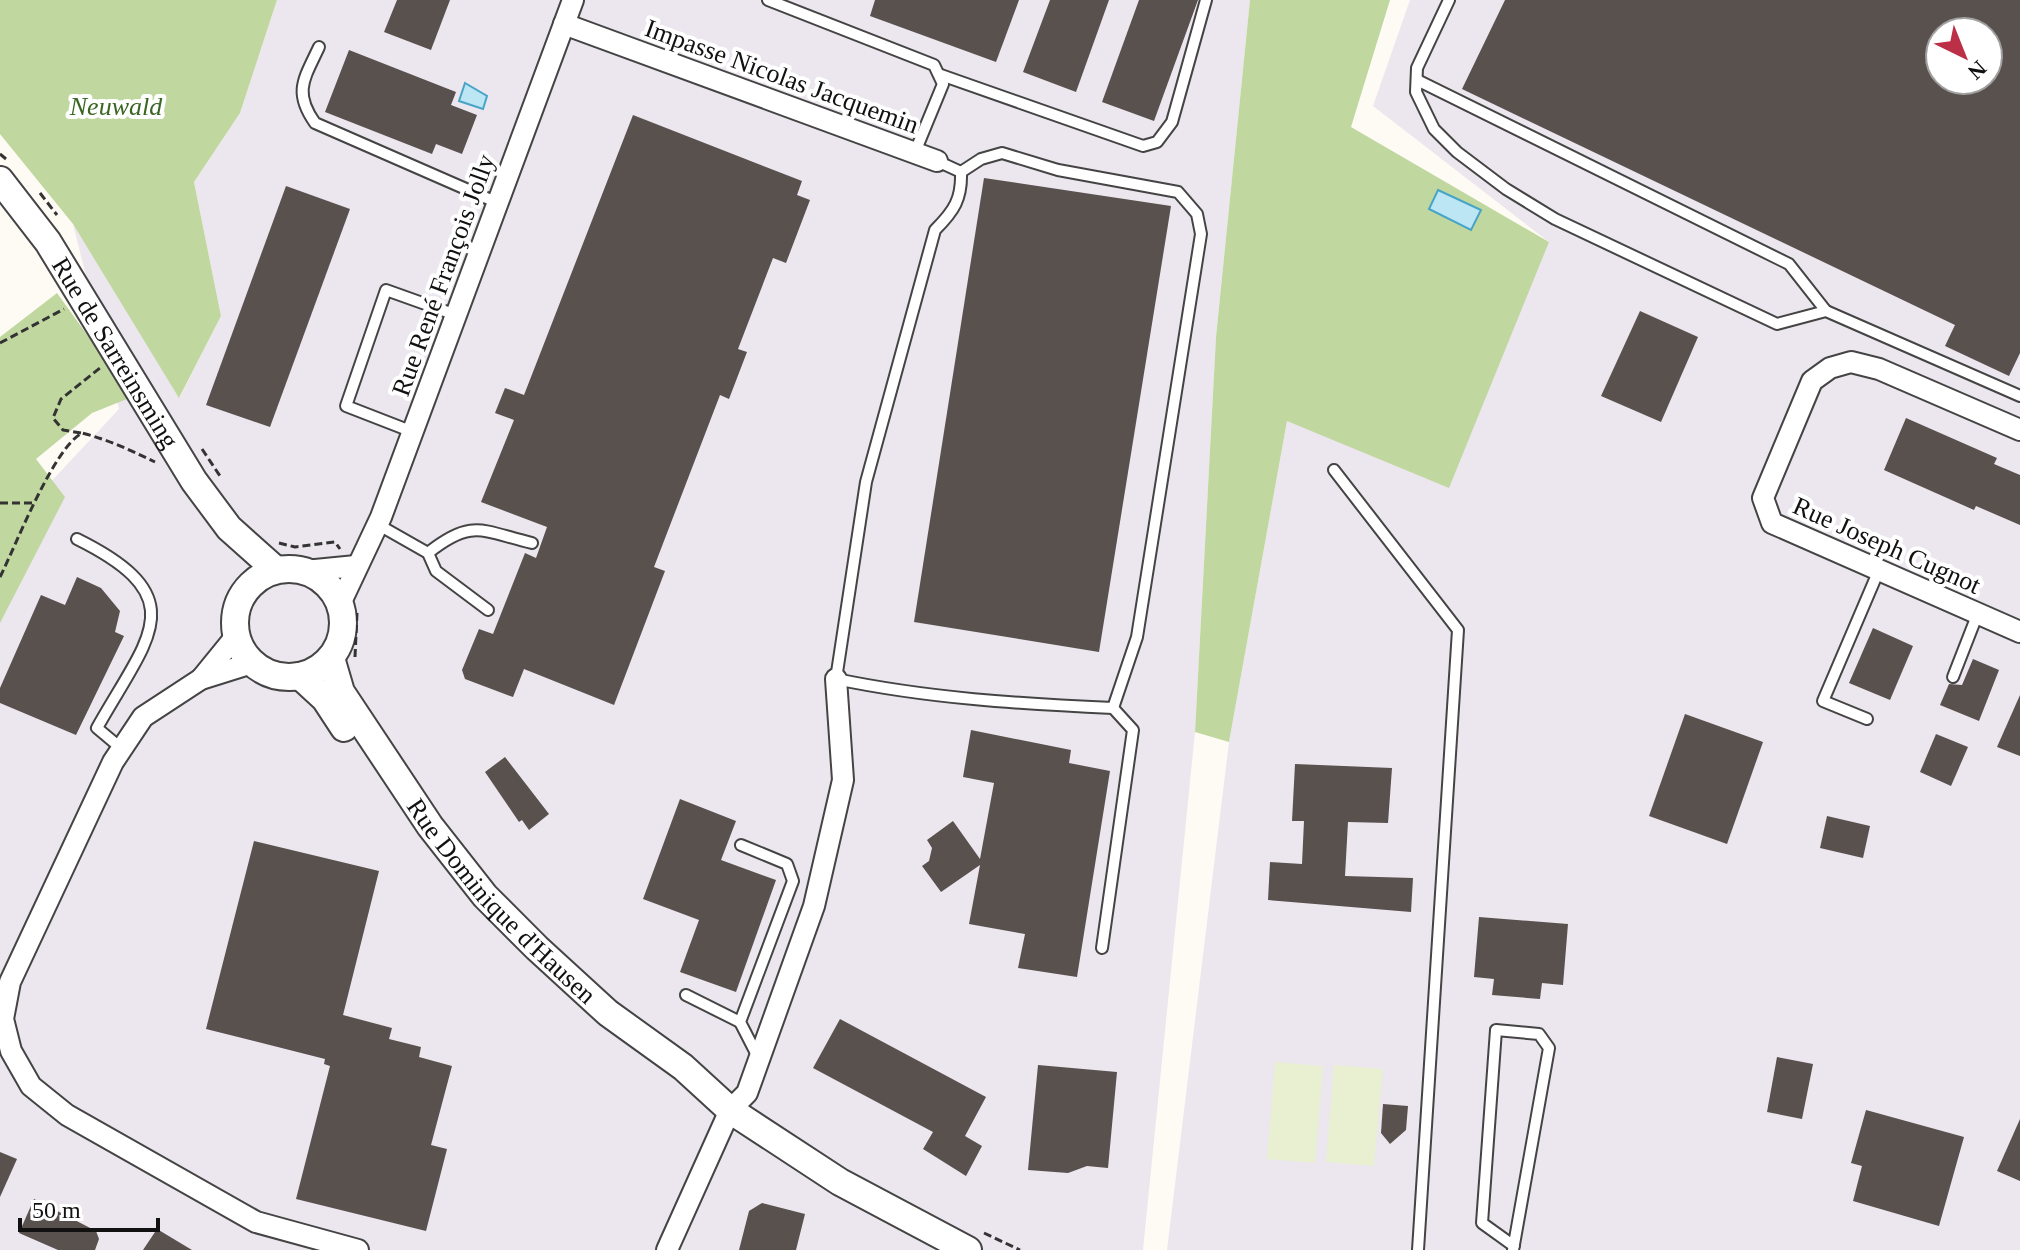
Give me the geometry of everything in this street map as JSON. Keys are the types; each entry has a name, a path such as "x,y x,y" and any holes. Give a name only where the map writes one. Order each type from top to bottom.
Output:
{"street":[{"name":"Rue René François Jolly","path":"349,608 356,566 377,524 413,432 573,0"},
{"name":"Impasse Nicolas Jacquemin","path":"564,24 937,161"},
{"name":"Rue de Sarreinsming","path":"5,172 85,298 194,481 229,528 276,570"},
{"name":"Rue Joseph Cugnot","path":"2020,430 1879,369 1851,362 1830,368 1812,381 1763,498 1772,523 2020,632"},
{"name":"Rue de Sarreinsming","path":"229,528 239,562 241,596"},
{"path":"305,571 320,578 349,608 343,632 343,661 300,676 266,673 252,663 236,636 234,623 241,596 250,584 276,570 305,571 356,566"},
{"path":"201,679 236,636"},
{"name":"Rue Dominique d'Hausen","path":"343,661 341,692 430,826 485,896 608,1013 683,1067 725,1106"},
{"path":"252,663 201,679 143,717 122,749 10,982 1,1020 11,1051 31,1086 67,1115 256,1222 358,1250"},
{"name":"Rue Dominique d'Hausen","path":"300,676 325,699 436,863 514,949 565,995 682,1085 725,1106 840,1182 976,1241"},
{"path":"667,1250 725,1106 747,1093 814,906 843,780 836,679"}],"lane":[{"path":"768,0 934,65 943,84 937,105 915,152"},
{"path":"941,75 1143,146 1157,142 1172,122 1206,0"},
{"path":"1449,0 1417,68 1416,92 1434,129 1457,152 1506,189 1555,219 1777,324 1826,311"},
{"path":"319,47 301,84 303,105 315,123 498,203"},
{"path":"1417,80 1789,264 1826,311 2020,396"},
{"path":"961,172 981,159 1002,153 1058,170 1178,192 1197,214 1201,234 1137,637 1113,708"},
{"path":"937,161 961,172"},
{"path":"961,172 962,192 954,210 935,230 866,482 836,679 877,688 1020,704 1113,708 1133,730 1102,948"},
{"path":"413,432 346,406 386,290 456,315"},
{"path":"1334,470 1458,630 1418,1250"},
{"path":"377,524 428,553 436,571 488,610"},
{"path":"428,553 453,533 475,529 532,543"},
{"path":"77,539 116,558 138,578 152,603 149,636 97,728 122,749"},
{"path":"1867,719 1823,701 1879,570"},
{"path":"1953,677 1978,613"},
{"path":"740,1022 793,881 787,864 741,845"},
{"path":"686,995 740,1022 759,1059"},
{"path":"1496,1030 1539,1034 1549,1048 1514,1248 1482,1223 1496,1030"}],"path":[{"path":"0,154 5,172"},
{"path":"40,192 63,226"},
{"path":"0,343 85,298"},
{"path":"117,352 61,399 53,418 63,430 122,443 194,481"},
{"path":"0,577 69,440 82,433"},
{"path":"200,446 227,486"},
{"path":"0,503 37,503"},
{"path":"273,542 295,547 335,542 356,566"},
{"path":"343,661 349,608"},
{"path":"976,1241 1020,1250"}],"shaded area":[{"path":"277,0 1250,0 1216,337 1195,732 1143,1250 0,1250 0,581 46,487 119,409 73,224 180,397 221,316 194,182 240,113"},
{"path":"1410,0 2020,0 2020,1250 1167,1250 1229,742 1287,421 1549,242 1373,106"}],"green space":[{"name":"Neuwald","path":"0,0 277,0 240,113 194,182 221,316 179,398 73,224 0,134"},
{"path":"1250,0 1390,0 1351,127 1549,242 1449,488 1287,421 1229,742 1195,732 1216,337"},
{"path":"57,293 132,397 92,413 36,459 65,497 0,623 0,337"},
{"path":"1275,1062 1323,1066 1315,1163 1267,1159"},
{"path":"1334,1065 1383,1069 1374,1166 1326,1162"}],"water":[{"path":"465,83 487,96 483,109 459,101"},
{"path":"1438,190 1481,210 1471,230 1429,209"}],"building":[{"path":"397,0 450,0 431,50 384,32"},
{"path":"875,0 1019,0 996,62 870,16"},
{"path":"1050,0 1109,0 1076,92 1023,72"},
{"path":"1139,0 1198,0 1154,121 1102,102"},
{"path":"1505,0 2020,0 2020,353 2009,376 1945,346 1955,325 1462,89"},
{"path":"349,50 456,92 451,105 477,115 462,154 436,144 432,154 325,112"},
{"path":"633,115 802,181 797,195 810,200 786,263 773,258 738,349 747,352 729,399 720,395 654,567 665,571 614,705 524,669 513,697 465,679 462,670 479,629 493,634 525,553 536,558 547,527 481,502 514,420 495,413 505,388 524,395"},
{"path":"984,178 1171,206 1099,652 914,622"},
{"path":"286,186 350,209 270,427 206,405"},
{"path":"1640,311 1698,337 1661,422 1601,396"},
{"path":"1906,418 1997,458 1994,464 2020,475 2020,525 1976,506 1974,510 1884,470"},
{"path":"77,577 101,588 120,611 115,632 124,636 76,735 0,703 0,688 41,595 65,605"},
{"path":"1873,628 1913,646 1890,700 1849,683"},
{"path":"1973,659 1999,670 1979,721 1940,705 1949,684 1962,685"},
{"path":"2020,695 2020,756 1997,747"},
{"path":"1685,714 1763,742 1727,844 1649,816"},
{"path":"971,730 1071,750 1069,763 1110,771 1077,977 1018,968 1025,934 969,924 980,865 941,892 922,866 929,861 932,848 927,840 953,821 980,859 994,783 963,777"},
{"path":"1936,734 1968,747 1951,786 1920,772"},
{"path":"505,757 549,814 529,830 522,820 519,822 485,772"},
{"path":"1295,764 1392,768 1388,823 1348,822 1345,876 1413,878 1411,912 1268,900 1270,862 1302,864 1304,821 1292,821"},
{"path":"680,799 736,821 721,860 776,880 736,992 680,972 699,920 643,899"},
{"path":"1827,816 1870,826 1863,858 1820,848"},
{"path":"254,841 379,871 343,1015 392,1028 389,1039 421,1047 419,1057 452,1066 431,1145 447,1149 426,1231 296,1199 330,1066 324,1064 325,1059 206,1029"},
{"path":"1479,917 1568,924 1563,985 1542,983 1540,999 1492,995 1494,979 1474,977"},
{"path":"840,1019 986,1097 965,1136 982,1146 966,1176 923,1149 933,1132 813,1068"},
{"path":"1777,1057 1813,1064 1802,1119 1767,1112"},
{"path":"1038,1065 1117,1072 1108,1168 1087,1166 1068,1173 1028,1170"},
{"path":"1383,1104 1408,1106 1406,1130 1390,1144 1381,1133"},
{"path":"1866,1110 1964,1137 1939,1226 1853,1201 1862,1166 1851,1163"},
{"path":"2020,1119 2020,1181 1997,1171"},
{"path":"0,1152 17,1159 0,1197"},
{"path":"34,1199 96,1231 99,1239 95,1250 58,1250 19,1233"},
{"path":"762,1203 805,1214 796,1250 739,1250 749,1211"},
{"path":"157,1229 192,1250 143,1250"}]}
